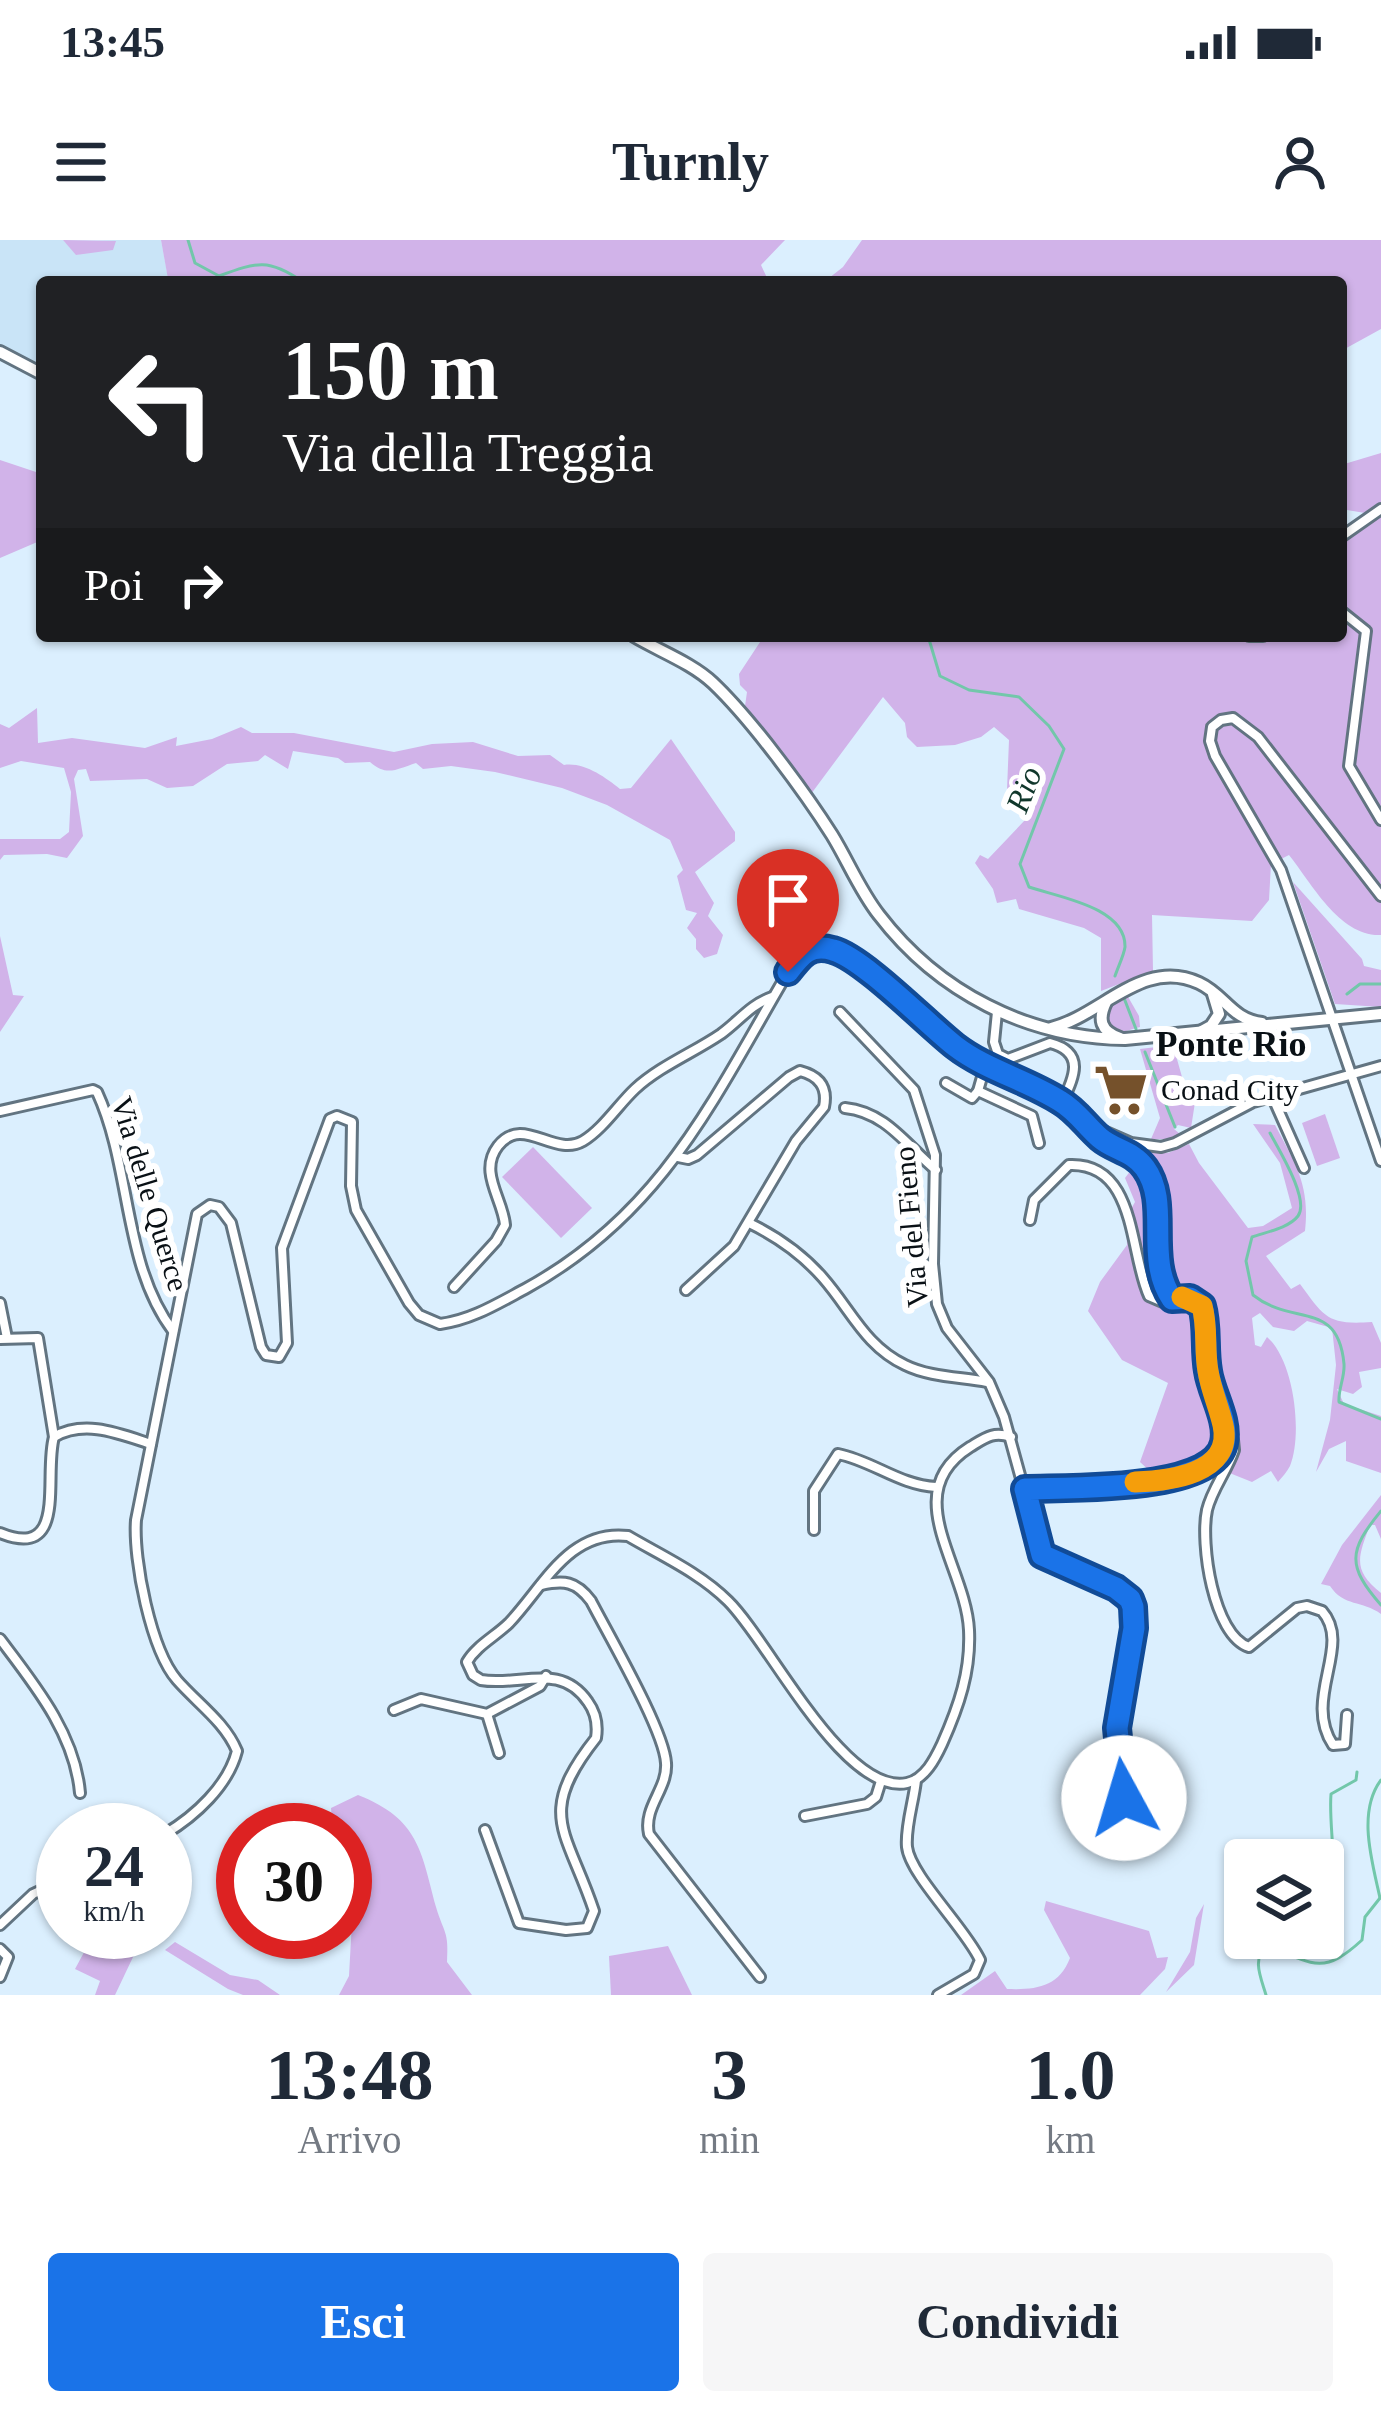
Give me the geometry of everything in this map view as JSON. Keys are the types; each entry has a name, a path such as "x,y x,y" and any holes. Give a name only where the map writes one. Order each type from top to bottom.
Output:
{"main road":[{"path":"0,352 36,371"},
{"path":"644,642 708,679 734,704 831,833 875,911 899,939 959,991 997,1012 1092,1039 1124,1040 1381,1014"},
{"path":"1049,1029 1086,1017 1130,986 1170,976 1196,981 1239,1018 1283,1025"},
{"path":"1198,1034 1219,1014 1211,991"},
{"path":"1107,999 1101,1023 1111,1035 1124,1040"},
{"path":"1086,1017 1086,1032 1092,1039"}],"street":[{"path":"1347,533 1381,509"},
{"path":"1347,616 1366,631 1349,766 1381,820"},
{"path":"1381,896 1258,737 1233,718 1212,727 1215,756 1272,848 1287,883 1381,1161"},
{"path":"192,1816 219,1786 236,1751 226,1731 164,1660 135,1538 197,1214 210,1204 219,1207 231,1223 261,1346 273,1358 285,1351 282,1249 324,1127 337,1116 352,1122 351,1186 356,1210 409,1303 419,1315 440,1324 478,1314 576,1258 652,1190 806,951 829,948 842,953 954,1045 1062,1102 1092,1126 1130,1143 1161,1147 1272,1096 1381,1066"},
{"path":"454,1287 505,1225 490,1167 503,1140 525,1133 564,1146 584,1140 649,1077 724,1032 754,1004 774,997"},
{"name":"Via del Fieno","path":"840,1012 908,1079 935,1155 933,1264 938,1304 947,1328 989,1382 1011,1437 1042,1555 1116,1588 1133,1607 1134,1628 1117,1728 1126,1822"},
{"path":"997,1012 994,1042 998,1054 1008,1059 1050,1043 1071,1054 1076,1077 1062,1102"},
{"path":"946,1083 972,1098 987,1063"},
{"path":"677,1157 697,1155 800,1071 813,1074 826,1095 824,1106 796,1141 734,1246 686,1290"},
{"path":"978,1091 1032,1115 1040,1143"},
{"name":"Via delle Querce","path":"0,1111 97,1092 141,1264 162,1317 174,1332"},
{"path":"1272,1096 1304,1168"},
{"path":"845,1108 862,1109 884,1121 937,1171"},
{"path":"1092,1126 1098,1137 1139,1160 1150,1174 1159,1272 1172,1299"},
{"path":"1025,1489 1166,1481 1194,1473 1218,1456 1225,1440 1207,1366 1202,1306 1190,1298 1155,1302 1149,1296 1139,1272 1126,1206 1103,1173 1083,1164 1070,1165 1034,1200 1030,1220"},
{"name":"Via del Fieno","path":"749,1222 775,1236 821,1275 871,1342 890,1357 920,1371 989,1382"},
{"path":"0,1303 4,1338 33,1335 42,1346 54,1437 44,1529 25,1540 0,1533"},
{"path":"1224,1426 1234,1450 1209,1502 1204,1525 1220,1615 1235,1640 1252,1647 1298,1608 1322,1611 1333,1632 1319,1715 1333,1745 1345,1744 1347,1714"},
{"path":"54,1437 75,1429 106,1430 151,1444"},
{"path":"484,1830 519,1923 587,1928 593,1911 558,1811 570,1770 596,1738 593,1711 578,1689 546,1676 482,1680 473,1675 467,1662 564,1558 592,1538 628,1537 724,1597 839,1748 863,1771 902,1785 916,1780 941,1746 968,1674 966,1610 942,1535 935,1487 953,1458 988,1436 1011,1437"},
{"path":"814,1530 814,1491 838,1454 896,1479 935,1487"},
{"path":"540,1585 564,1580 591,1601 663,1746 666,1775 650,1808 649,1834 760,1977"},
{"path":"0,1639 48,1701 80,1793"},
{"path":"394,1710 421,1699 487,1714 540,1687 546,1676"},
{"path":"487,1714 499,1753"},
{"path":"916,1780 909,1854 980,1960 974,1974 938,1995"},
{"path":"805,1816 867,1804 881,1781"},
{"path":"0,1925 36,1893"},
{"path":"0,1949 8,1957 0,1977"}],"shaded area":[{"path":"0,240 63,240 77,255 114,241 96,240 161,240 168,276 36,276 36,371 0,352"},
{"path":"63,240 116,241 113,250 76,255"},
{"path":"161,240 785,240 761,265 766,276 167,276"},
{"path":"862,240 1381,240 1381,329 1347,348 1347,276 832,276"},
{"path":"1381,453 1381,502 1365,513 1347,510 1347,463"},
{"path":"0,460 36,472 36,543 0,558"},
{"path":"1381,513 1381,935 1366,933 1340,918 1289,855 1271,864 1269,900 1252,921 1152,915 1153,971 1101,991 1101,938 1084,928 1019,909 1016,899 997,903 975,863 980,855 988,859 1028,811 1007,790 1009,740 994,727 981,737 955,745 917,747 883,697 811,794 745,706 747,692 739,674 760,642 1347,642 1347,525 1349,536"},
{"path":"37,708 38,743 72,738 145,748 177,737 176,746 241,727 252,733 294,733 394,752 473,742 518,756 550,755 564,765 594,771 620,789 631,788 671,739 735,832 735,841 695,872 714,903 708,916 723,935 717,954 704,958 687,928 697,913 686,910 677,876 683,870 670,840 607,805 562,788 451,766 423,769 416,763 387,770 370,762 345,763 293,751 288,769 265,755 258,761 227,764 193,786 167,788 147,779 90,781 86,769 78,770 74,779 83,836 67,858 4,855 0,860 0,839 60,839 69,832 71,792 64,768 21,761 0,768 0,724 9,728"},
{"path":"1293,882 1364,966 1381,970 1381,1007 1335,1004"},
{"path":"0,936 13,995 24,996 0,1032"},
{"path":"1127,995 1140,1027 1119,1033 1106,1027 1107,1009"},
{"path":"1173,1045 1184,1084 1192,1081 1196,1096 1191,1128 1178,1125 1174,1129 1180,1134 1151,1139 1160,1118 1140,1049"},
{"path":"1325,1114 1340,1158 1317,1166 1302,1123"},
{"path":"1253,1124 1275,1125 1295,1164 1305,1201 1305,1231 1266,1256 1291,1289 1300,1284 1329,1317 1372,1322 1381,1343 1381,1368 1359,1372 1362,1387 1353,1394 1337,1389 1344,1404 1381,1416 1381,1473 1346,1461 1346,1441 1329,1449 1316,1472 1330,1420 1336,1365 1332,1328 1307,1321 1294,1331 1273,1327 1260,1313 1252,1318 1255,1345 1261,1347 1267,1337 1276,1348 1294,1398 1296,1436 1290,1466 1278,1482 1271,1471 1252,1482 1212,1466 1168,1488 1140,1462 1168,1383 1122,1360 1088,1311 1100,1282 1127,1245 1126,1218 1135,1202 1125,1178 1146,1150 1168,1153 1189,1144 1248,1228 1263,1226 1292,1208 1280,1163"},
{"path":"533,1147 592,1208 561,1238 502,1177"},
{"path":"1381,1495 1381,1539 1375,1525 1370,1525 1360,1562 1365,1577 1381,1593 1381,1614 1321,1584 1342,1545"},
{"path":"358,1795 378,1804 406,1826 421,1853 445,1933 447,1962 472,1995 339,1995 349,1976 350,1959 372,1959 372,1803 341,1803"},
{"path":"1046,1901 1149,1931 1157,1958 1168,1957 1165,1969 1140,1995 961,1995 995,1971 1007,1989 1037,1987 1060,1975 1070,1958 1044,1910"},
{"path":"1204,1904 1194,1965 1166,1992 1190,1952 1196,1918"},
{"path":"668,1946 692,1995 611,1995 609,1956"},
{"path":"192,1952 230,1975 258,1980 280,1995 243,1995 180,1959 192,1959"},
{"path":"80,1959 132,1959 115,1995 95,1995 100,1981 75,1969"}],"waterway":[{"name":"Rio","path":"188,240 195,263 219,276"},
{"name":"Rio","path":"219,276 262,265 293,276"},
{"name":"Rio","path":"930,642 940,676 969,690 1019,697 1049,726 1064,749 1020,864 1029,887 1088,906 1114,922 1125,947 1115,976"},
{"path":"1347,994 1360,984 1381,984"},
{"name":"Rio","path":"1124,998 1136,1029"},
{"name":"Rio","path":"1145,1052 1175,1127"},
{"name":"Rio","path":"1270,1133 1292,1175 1301,1209 1289,1224 1252,1237 1246,1261 1253,1295 1333,1330 1344,1364 1339,1402 1381,1419"},
{"name":"Rio","path":"1381,1511 1362,1537 1356,1558 1362,1579 1381,1605"},
{"path":"1332,1839 1331,1794 1356,1780 1357,1772"},
{"name":"Rio","path":"1380,1898 1368,1822 1381,1780"},
{"path":"1266,1995 1259,1962 1267,1943 1306,1961 1337,1959 1362,1940 1365,1917 1380,1898"}],"slow traffic":[{"path":"1135,1482 1166,1481 1194,1473 1218,1456 1225,1440 1207,1366 1202,1306 1182,1297"}],"place":[{"name":"Conad City","path":"1121,1090"}],"district":[{"name":"Ponte Rio","path":"1231,1043"}],"route":[{"path":"788,972 806,951 817,947 842,953 954,1045 1062,1102 1092,1126 1098,1137 1139,1160 1150,1174 1159,1272 1172,1299 1190,1298 1202,1306 1210,1383 1224,1426 1223,1448 1207,1466 1166,1481 1025,1489 1042,1555 1123,1592 1133,1607 1134,1628 1117,1728 1124,1798"}]}
